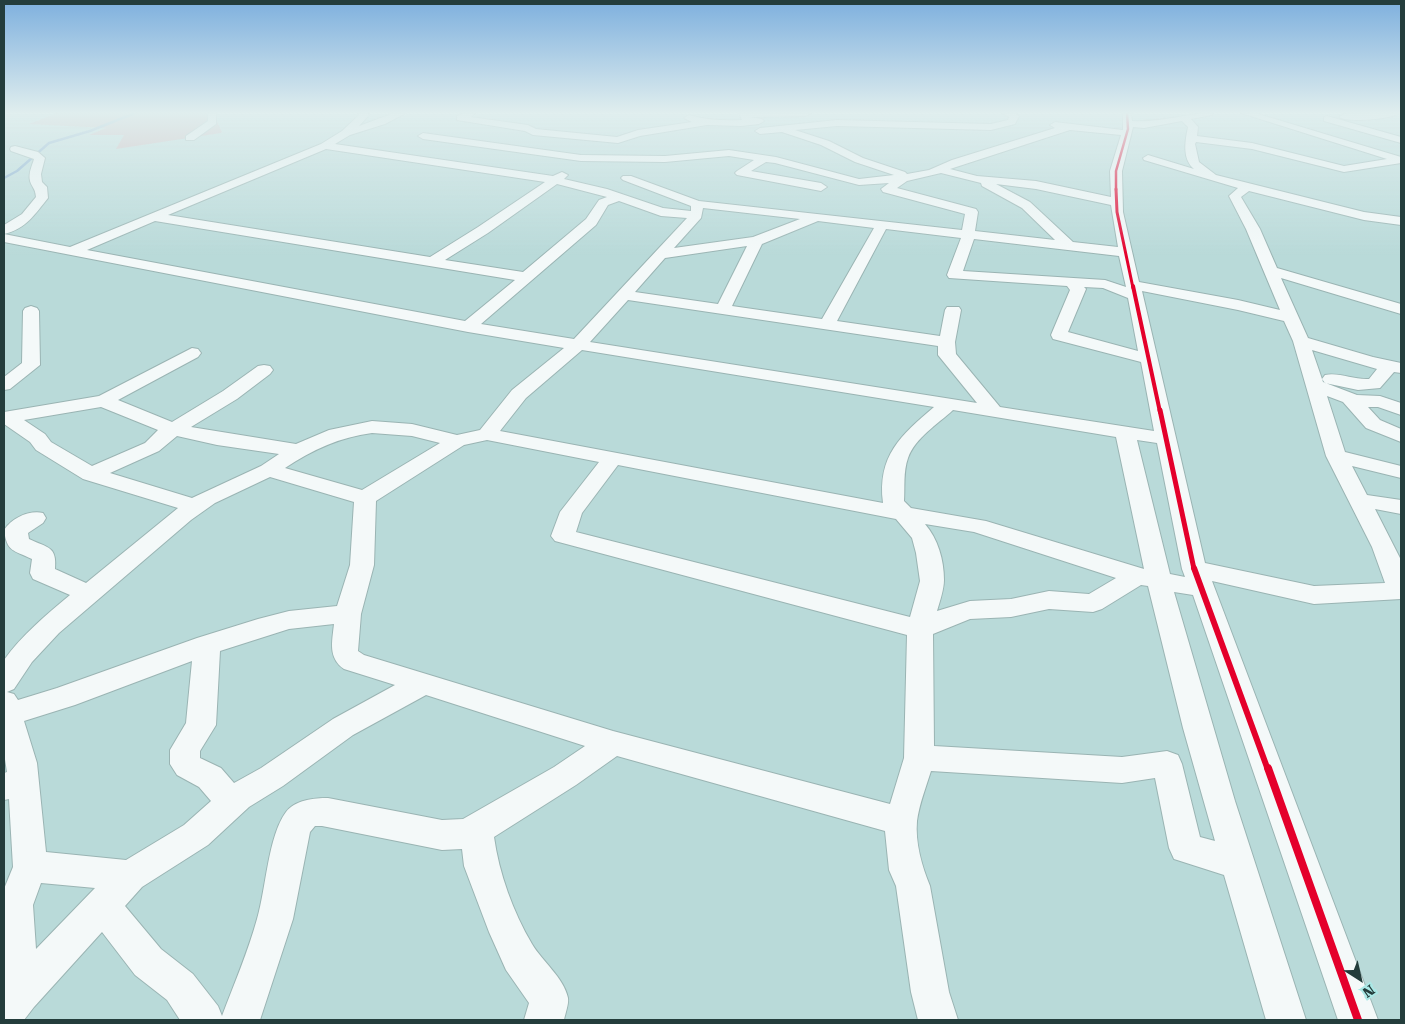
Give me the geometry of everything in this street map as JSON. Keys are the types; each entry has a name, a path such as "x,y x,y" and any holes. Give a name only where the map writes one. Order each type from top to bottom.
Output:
{"street":[{"path":"4,230 15,225 34,210 34,206 42,198 40,187 36,183 35,174 39,161"},
{"path":"74,250 289,161"},
{"path":"426,161 557,180 603,192 668,214 697,209 730,207 968,236 1125,252"},
{"path":"432,262 557,180 566,171 565,164 574,161"},
{"path":"681,161 821,187 835,192"},
{"path":"741,173 761,161"},
{"path":"776,161 859,182 881,191 972,212 968,236 954,275 1105,284 1292,318"},
{"path":"801,161 812,170"},
{"path":"862,161 907,177"},
{"path":"859,182 932,173 938,169 963,161"},
{"path":"1118,161 1116,171 1116,202 1125,252 1199,579 1358,1020"},
{"path":"1157,161 1212,178 1364,216 1401,221"},
{"path":"268,470 365,498 457,441 487,434 905,514 978,526 1147,578 1199,579 1314,595 1343,595 1401,590 1395,563 1358,500 1336,456 1301,341 1273,271 1253,229 1235,196 1194,161"},
{"path":"1311,161 1344,169 1396,161"},
{"path":"672,171 691,163"},
{"path":"938,169 977,179 1036,185 1116,202"},
{"path":"748,187 756,183 803,176 812,170"},
{"path":"590,190 646,173"},
{"path":"881,191 907,177"},
{"path":"627,178 697,209"},
{"path":"977,179 1026,205 1069,246"},
{"path":"1235,196 1247,187"},
{"path":"730,207 739,196"},
{"path":"468,327 591,222 601,209 603,203 617,198"},
{"path":"487,434 519,394 579,344 663,254 697,209"},
{"path":"154,217 526,278"},
{"path":"663,254 756,241 818,217"},
{"path":"827,324 882,225"},
{"path":"4,238 468,327 1167,438"},
{"path":"723,309 756,241"},
{"path":"1273,271 1401,309"},
{"path":"1071,282 1078,289 1059,335 1150,359"},
{"path":"624,295 947,342"},
{"path":"953,310 947,342 947,355 993,410"},
{"path":"4,385 31,365 31,312"},
{"path":"1301,341 1370,362 1396,366"},
{"path":"9,424 85,403 103,401 192,353"},
{"path":"1311,379 1366,386 1374,384 1396,366"},
{"path":"91,474 152,448 162,436 230,395 264,370"},
{"path":"1311,379 1354,400 1380,402 1401,409"},
{"path":"1354,400 1373,424 1401,436"},
{"path":"103,401 142,419 211,438 296,450"},
{"path":"938,1020 930,992 913,886 906,870 901,821 919,758 920,629 932,581 928,552 923,536 893,502 894,479 899,453 914,436 950,403"},
{"path":"9,424 38,438 43,446 91,474 196,506"},
{"path":"12,1004 15,905 30,867 14,783 20,751 5,703 22,656 50,626 206,498 268,470 296,450 338,433 364,427 410,429 457,441"},
{"path":"1125,431 1143,522 1147,578 1286,1020"},
{"path":"1336,456 1401,472"},
{"path":"614,458 571,512 563,536 920,629 956,613 970,610 1011,608 1049,600 1092,603 1147,578"},
{"path":"365,498 362,564 348,614 344,650 348,658 354,662 424,682 536,721 901,821"},
{"path":"1358,500 1401,507"},
{"path":"35,518 16,530 18,543 44,556 42,573 89,594"},
{"path":"5,703 79,692 207,645 289,620 348,614"},
{"path":"207,645 203,676 201,725 185,750 185,764 191,770 204,773 211,778 231,803"},
{"path":"12,1004 130,876 196,835 231,803 343,727 424,682"},
{"path":"240,1020 276,919 296,823 303,815 315,811 328,812 442,835 463,834 476,830 565,776 613,743"},
{"path":"919,758 1122,770 1167,764 1186,848 1238,864"},
{"path":"476,830 481,866 502,920 519,956 549,999 544,1020"},
{"path":"30,867 62,868 130,876"},
{"path":"101,906 118,923 148,962 180,987 204,1020"}],"waterway":[{"path":"4,178 17,171 29,161"}],"transit line":[{"path":"1119,161 1116,171 1117,212 1194,569 1203,589 1358,1020"}]}
